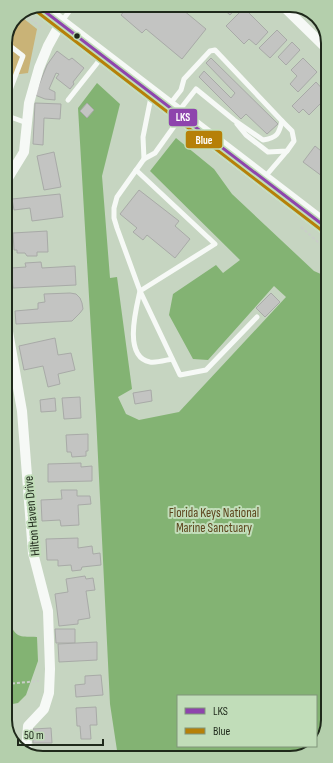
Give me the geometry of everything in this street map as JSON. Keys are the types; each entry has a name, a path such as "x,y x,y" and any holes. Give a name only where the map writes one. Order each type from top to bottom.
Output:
{"main road":[{"path":"45,12 321,224"}],"street":[{"path":"289,12 321,43"},
{"path":"12,173 24,152 29,103 39,68 48,46 60,24"},
{"name":"Hilton Haven Drive","path":"12,361 22,411 33,553 48,611 50,644 49,693 44,709 28,726 26,746"}],"lane":[{"path":"60,24 69,12"},
{"path":"12,47 23,56 12,85"},
{"path":"176,112 184,79 210,51 215,50 292,131 294,141 263,178"},
{"path":"68,100 102,56"},
{"path":"257,317 206,370 180,375 140,291 117,228 114,218 114,208 117,197 144,159 155,153 176,112 196,89 234,120 263,140 272,139 279,132 282,121"},
{"path":"144,159 143,137 151,93"},
{"path":"12,118 27,123"},
{"path":"234,120 246,135 268,152 287,151"},
{"path":"136,170 215,244 140,291 134,321 135,348 142,358 152,363 172,359"}],"path":[{"path":"12,684 39,681"}],"shaded area":[{"path":"24,19 37,29 28,73 12,75 13,35 18,24"},
{"name":"Florida Keys National Marine Sanctuary","path":"97,83 120,104 102,176 110,278 117,277 132,389 118,397 126,414 139,420 179,412 286,297 274,286 208,360 193,359 169,315 173,294 216,265 223,273 240,260 150,171 176,138 214,169 232,194 314,271 321,274 321,724 317,736 317,695 177,695 177,747 306,747 294,751 117,751 110,704 96,416 78,108"},
{"path":"12,627 20,636 37,637 38,661 26,695 18,703 12,704"}],"building":[{"path":"123,12 185,12 206,29 182,59 146,29 142,33 121,15"},
{"path":"240,12 248,12 268,32 256,45 249,39 244,44 226,26"},
{"path":"277,30 287,40 270,58 259,48"},
{"path":"292,42 300,50 286,65 278,57"},
{"path":"57,51 69,60 72,58 84,68 73,82 74,84 70,89 56,78 59,74 56,73 49,89 55,92 55,100 45,99 35,95 47,65"},
{"path":"211,58 278,124 267,134 246,114 241,119 199,77 204,71 231,98 235,93 206,63"},
{"path":"303,58 317,72 298,92 290,84 297,76 291,70"},
{"path":"316,82 321,88 321,103 309,115 303,109 299,113 292,106"},
{"path":"35,103 61,104 60,119 44,118 43,145 33,144"},
{"path":"87,103 94,110 87,118 80,111"},
{"path":"315,146 321,151 321,175 303,162"},
{"path":"54,152 61,187 44,190 37,156"},
{"path":"139,190 179,221 175,226 190,239 175,258 147,235 143,240 133,232 137,228 120,214"},
{"path":"60,194 63,217 32,221 30,208 14,210 12,199"},
{"path":"47,231 48,252 37,252 37,256 27,256 25,253 17,253 17,250 14,250 13,233"},
{"path":"41,262 42,268 75,266 76,285 13,288 12,268 26,267 25,263"},
{"path":"271,293 280,302 265,317 256,308"},
{"path":"44,294 76,294 80,298 83,309 72,321 16,324 15,311 38,309 38,303 45,302"},
{"path":"55,338 58,355 71,353 75,370 58,374 60,384 48,387 43,366 24,370 19,346"},
{"path":"151,390 152,401 135,404 133,393"},
{"path":"80,397 81,418 64,419 62,398"},
{"path":"55,398 56,411 41,412 40,400"},
{"path":"88,434 88,451 86,451 86,456 72,457 71,452 67,452 66,435"},
{"path":"81,463 81,467 92,466 92,481 48,482 48,464"},
{"path":"61,490 77,490 77,496 90,496 91,504 78,505 79,525 61,526 60,520 42,521 41,500 62,499"},
{"path":"78,538 78,548 92,546 93,554 100,553 101,565 82,567 81,570 72,571 71,565 58,566 58,560 47,560 46,539"},
{"path":"85,576 86,579 93,578 95,590 86,591 90,618 78,620 78,624 59,626 55,594 68,592 66,579"},
{"path":"55,629 75,629 75,643 56,643"},
{"path":"97,642 97,660 59,662 58,644"},
{"path":"101,675 103,695 76,697 75,685 85,684 85,676"},
{"path":"96,707 97,725 90,725 91,739 81,739 80,726 77,726 76,708"},
{"path":"51,728 52,743 33,743 33,729"}],"transit line":[{"name":"LKS","path":"46,12 321,223"},
{"name":"Blue","path":"38,13 321,230"}]}
